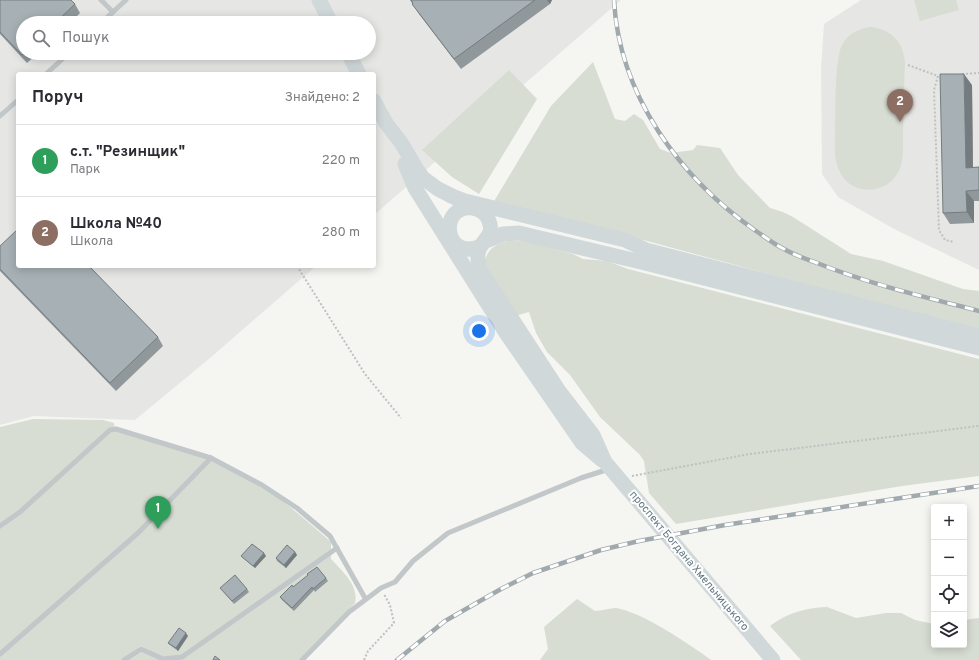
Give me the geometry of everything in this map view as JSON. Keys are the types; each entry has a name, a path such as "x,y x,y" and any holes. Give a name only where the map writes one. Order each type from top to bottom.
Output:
{"main road":[{"path":"319,0 327,16"},
{"path":"352,60 358,72"},
{"name":"проспект Богдана Хмельницького","path":"379,113 394,148 452,238 459,260"},
{"name":"проспект Богдана Хмельницького","path":"379,113 402,144 423,178 438,189 478,210 489,222 490,228 483,244 478,262 480,270 559,391 593,435 612,470"},
{"name":"проспект Богдана Хмельницького","path":"404,164 414,188 459,260 506,333 582,442 612,470 696,571 773,660"},
{"path":"449,195 465,201 625,240 646,250"},
{"path":"979,336 646,250 623,248 478,210 461,209 451,218 452,238 468,249 483,244 503,234 519,233 641,262 979,348"}],"lane":[{"path":"101,0 113,12"},
{"path":"109,16 126,0"},
{"path":"48,72 61,60"},
{"path":"0,116 16,102"},
{"path":"0,526 20,512 110,430 116,429 211,458 262,485 297,508 330,536 365,598"},
{"path":"0,654 138,533 211,458"},
{"path":"302,660 365,598 381,588 395,582 413,560 448,534 581,478 612,470"},
{"path":"124,660 140,649 162,660 182,657 337,548"}],"path":[{"path":"908,65 938,76 945,75"},
{"path":"958,75 979,73"},
{"path":"938,76 934,90 939,230 944,240 954,242"},
{"path":"299,268 365,374 401,418"},
{"path":"612,470 641,473 750,454 979,426"},
{"path":"364,660 368,651 394,623 390,605 381,588"}],"shaded area":[{"path":"0,0 621,0 376,213 376,72 16,72 16,268 314,268 210,358 135,420 34,416 0,425"},
{"path":"861,0 979,0 979,270 896,230 838,197 822,174 821,69 824,24"},
{"path":"914,0 956,0 959,10 920,21"},
{"path":"872,27 885,31 895,38 902,49 905,62 903,157 901,165 894,178 889,183 877,189 870,190 855,187 843,178 837,165 835,155 836,81 839,54 842,45 851,34"},
{"path":"593,62 615,119 625,121 634,114 643,120 660,149 671,153 693,150 697,145 720,148 738,175 770,208 793,217 851,254 883,261 963,289 979,291 979,331 636,238 493,203 551,106"},
{"path":"509,70 537,99 479,194 452,177 422,150"},
{"path":"507,241 526,241 573,254 583,259 607,261 628,269 979,359 979,476 902,486 676,524 649,493 644,461 640,455 600,417 570,375 547,352 536,333 529,312 515,316 483,267 490,250"},
{"path":"33,419 103,420 114,423 115,431 207,459 258,484 296,512 331,542 331,559 352,584 356,596 355,603 301,660 164,660 160,656 141,646 121,660 0,660 0,427"},
{"path":"577,599 595,611 616,608 638,615 691,646 711,660 540,660 548,649 544,627"},
{"path":"827,607 856,618 886,613 901,613 915,620 931,623 931,648 967,648 967,620 979,618 979,660 801,660 770,626 776,621 797,612"},
{"path":"140,651 161,660 126,660"}],"building":[{"path":"0,0 71,0 75,4 62,16 16,16 16,49 0,32"},
{"path":"411,0 535,0 454,59 412,4 413,3"},
{"path":"940,74 964,74 966,168 979,167 979,190 966,191 967,212 943,213"},
{"path":"16,231 16,268 91,268 158,337 110,383 0,269 0,246"},
{"path":"252,544 264,553 253,566 241,556"},
{"path":"287,545 295,552 284,565 276,558"},
{"path":"317,567 326,578 313,589 312,587 292,608 280,597 292,585 293,587"},
{"path":"235,575 247,589 232,601 220,588"},
{"path":"179,628 186,633 176,648 168,643"},
{"path":"215,656 220,660 213,660"}],"railway":[{"path":"614,0 618,35 628,69 641,101 658,131 679,160 702,186 728,210 773,243 800,257 877,284 979,311"},
{"path":"397,660 445,621 501,589 533,573 601,550 639,541 725,525 979,486"}],"place":[{"name":"Школа №40","path":"900,122"},
{"name":"с.т. \"Резинщик\"","path":"158,529"}]}
